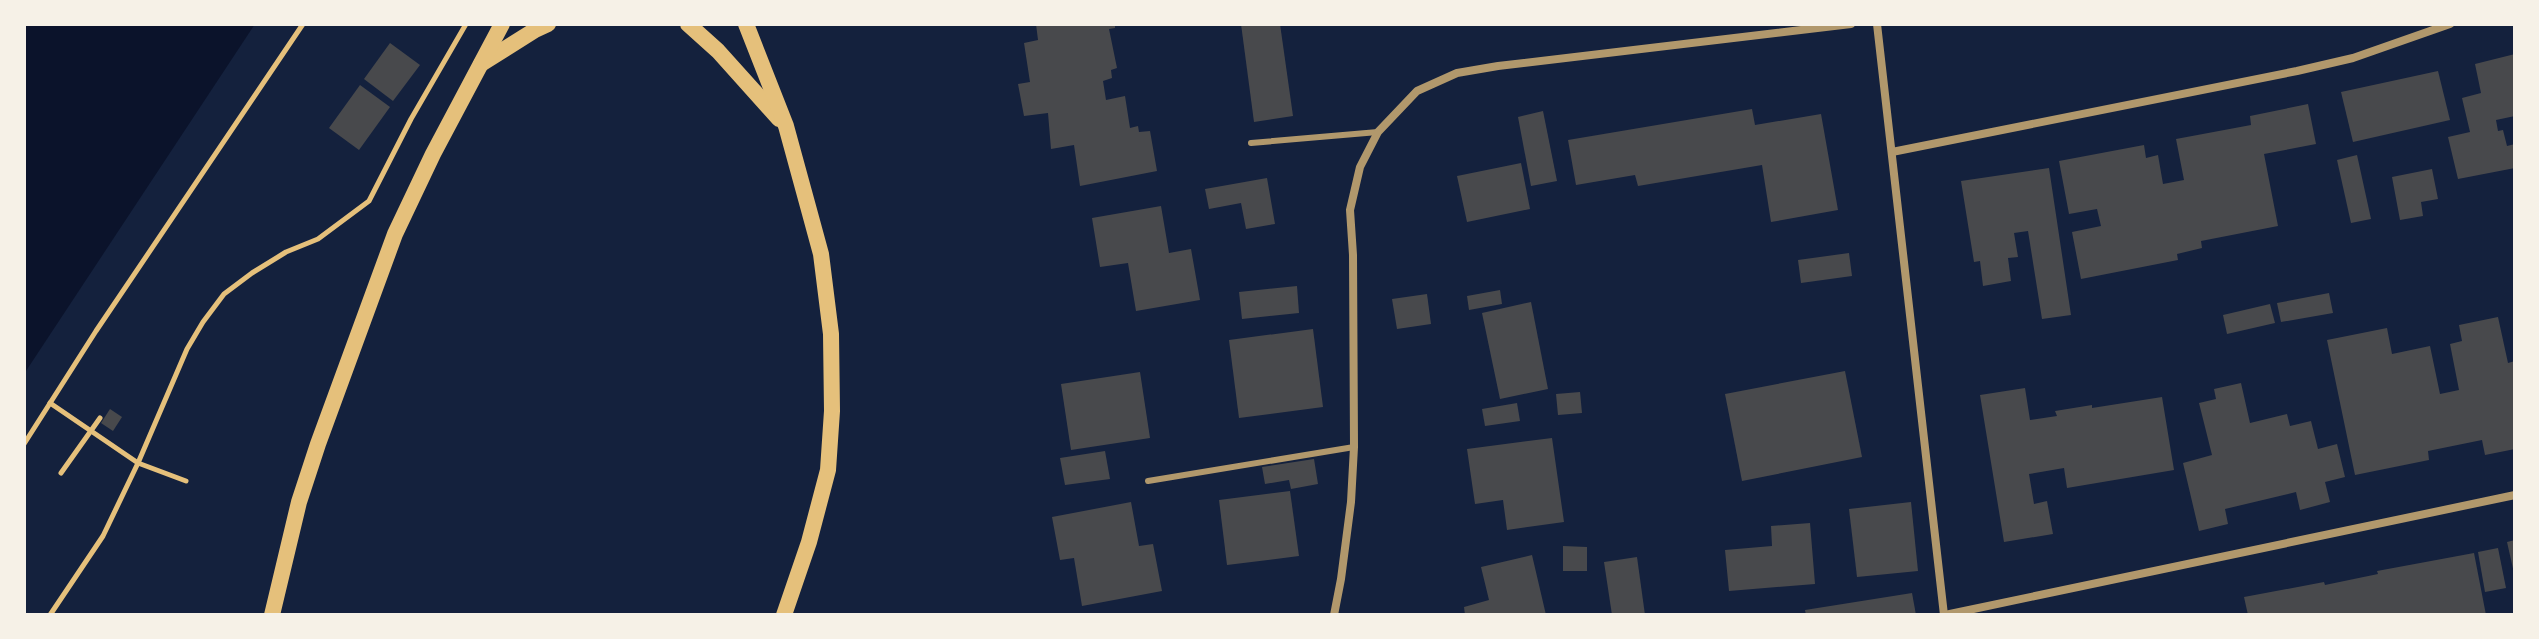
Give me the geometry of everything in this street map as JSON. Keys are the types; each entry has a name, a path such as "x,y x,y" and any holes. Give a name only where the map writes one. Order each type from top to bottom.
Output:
{"main road":[{"path":"272,615 299,502 395,234 433,154 502,24"},
{"path":"480,65 548,24"},
{"path":"688,24 718,51 786,126"},
{"path":"746,24 786,126 821,254 831,334 832,411 828,470 809,542 784,615"}],"street":[{"path":"1334,615 1349,518 1354,447 1350,210 1360,167 1378,132 1417,91 1457,73 1851,24"},
{"path":"1877,24 1945,615 2515,495"},
{"path":"1892,152 2297,71 2353,58 2450,24"}],"lane":[{"path":"1251,143 1378,132"},
{"path":"1148,481 1354,447"}],"path":[{"path":"24,444 96,331 303,24"},
{"path":"50,615 103,536 187,349 224,294 286,252 318,239 369,201 411,119 466,24"},
{"path":"50,403 138,463 186,481"},
{"path":"61,473 100,418"}],"water":[{"path":"24,24 255,24 24,374"}],"building":[{"path":"1036,24 1115,24 1115,28 1109,29 1117,68 1111,70 1112,78 1103,81 1106,100 1125,96 1130,128 1138,126 1139,132 1150,131 1157,171 1080,186 1074,145 1051,149 1048,113 1024,116 1018,84 1030,82 1024,43 1038,40"},
{"path":"1241,24 1280,24 1293,116 1254,122"},
{"path":"390,43 420,65 393,101 364,79"},
{"path":"2515,54 2515,116 2496,120 2498,131 2503,130 2507,146 2515,144 2515,168 2458,179 2448,137 2470,132 2462,98 2481,93 2475,64"},
{"path":"2438,71 2450,120 2353,142 2341,92"},
{"path":"360,85 390,107 359,150 329,128"},
{"path":"2308,104 2316,144 2264,154 2278,226 2201,241 2202,248 2177,254 2178,260 2081,279 2072,232 2101,226 2097,209 2069,214 2059,161 2144,145 2146,158 2158,155 2163,184 2184,180 2176,139 2251,125 2250,116"},
{"path":"1752,109 1755,125 1821,114 1838,210 1771,222 1762,165 1638,186 1635,175 1576,185 1568,140"},
{"path":"1543,111 1557,181 1531,186 1518,117"},
{"path":"2357,155 2371,219 2351,223 2337,160"},
{"path":"1521,163 1530,209 1467,222 1457,176"},
{"path":"2049,168 2071,315 2042,319 2028,231 2014,233 2018,257 2008,258 2011,281 1983,286 1980,261 1974,262 1961,181"},
{"path":"2432,169 2438,199 2421,202 2423,216 2400,220 2392,177"},
{"path":"1267,178 1275,224 1246,229 1241,203 1209,209 1205,189"},
{"path":"1161,206 1169,253 1191,249 1200,300 1136,311 1128,263 1100,267 1092,218"},
{"path":"1849,253 1852,276 1801,283 1798,260"},
{"path":"1297,286 1299,313 1242,319 1239,292"},
{"path":"1500,290 1502,304 1469,310 1467,296"},
{"path":"2329,293 2333,313 2281,322 2277,303"},
{"path":"1427,294 1431,324 1397,329 1392,299"},
{"path":"1531,302 1548,389 1500,399 1482,313"},
{"path":"2270,304 2275,323 2227,334 2223,315"},
{"path":"2498,317 2508,363 2515,361 2515,449 2485,455 2482,440 2428,451 2429,460 2355,475 2327,340 2387,328 2392,354 2430,346 2440,394 2459,390 2450,344 2462,341 2459,325"},
{"path":"1313,329 1323,407 1239,418 1229,340"},
{"path":"1845,371 1862,457 1742,481 1725,394"},
{"path":"1140,372 1150,438 1071,450 1061,384"},
{"path":"2241,383 2250,423 2287,414 2290,426 2311,421 2318,449 2337,444 2345,477 2325,482 2330,502 2300,510 2296,492 2225,509 2228,524 2199,531 2183,463 2212,455 2199,403 2216,399 2214,389"},
{"path":"2025,388 2030,420 2057,416 2055,411 2162,397 2174,470 2067,488 2064,468 2029,474 2034,504 2047,501 2053,534 2004,542 1980,395"},
{"path":"1580,392 1582,413 1558,415 1556,394"},
{"path":"1517,403 1520,421 1485,426 1482,409"},
{"path":"110,409 122,417 113,431 101,423"},
{"path":"1552,438 1564,522 1507,530 1503,500 1475,504 1467,449"},
{"path":"1105,451 1110,479 1065,485 1060,458"},
{"path":"1314,459 1318,484 1291,489 1289,480 1265,484 1262,467"},
{"path":"1290,491 1299,556 1227,565 1219,500"},
{"path":"1131,502 1139,546 1153,544 1162,591 1082,606 1074,558 1060,560 1052,517"},
{"path":"1911,502 1918,571 1857,577 1849,509"},
{"path":"1810,523 1815,584 1729,591 1725,550 1772,546 1771,526"},
{"path":"2515,540 2515,573 2514,573 2507,542"},
{"path":"1563,546 1587,547 1587,571 1563,571"},
{"path":"2498,548 2506,588 2485,592 2478,552"},
{"path":"2474,553 2486,615 2248,615 2244,597 2324,582 2325,585 2378,574 2377,571"},
{"path":"1532,555 1546,615 1465,615 1464,607 1489,600 1481,567"},
{"path":"1637,557 1645,615 1612,615 1604,562"},
{"path":"1912,593 1916,615 1806,615 1805,610"}]}
